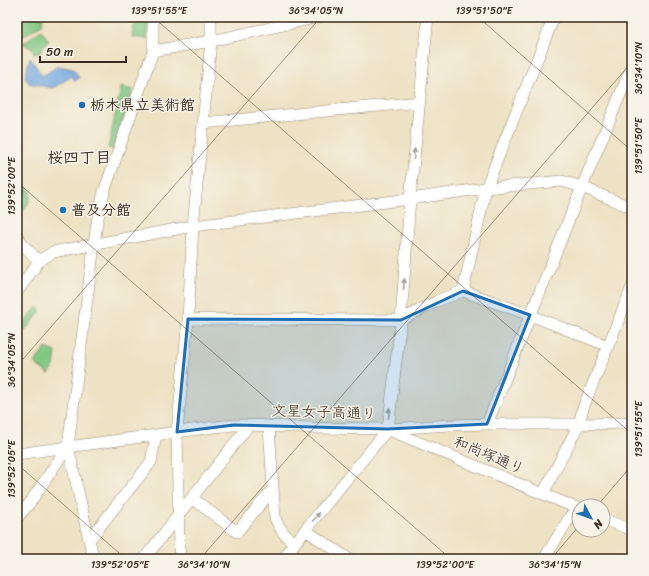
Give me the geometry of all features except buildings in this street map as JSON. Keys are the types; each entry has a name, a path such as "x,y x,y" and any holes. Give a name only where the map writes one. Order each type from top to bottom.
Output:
{"street":[{"path":"94,559 68,446 97,222 104,192 153,51 153,17"},
{"path":"181,559 179,549 177,432 188,319 193,226 211,41 211,17"},
{"path":"153,51 211,41 319,17"},
{"path":"283,559 388,429 401,320 410,199 428,17"},
{"path":"463,291 486,188 554,17"},
{"path":"487,424 632,66"},
{"path":"203,123 420,102"},
{"path":"17,292 39,261 53,252 193,226 486,188 562,181 582,187 632,208"},
{"path":"17,236 24,246 39,261"},
{"path":"543,494 579,424 583,408 632,287"},
{"path":"188,319 401,320 436,301 463,291 530,315 608,346"},
{"name":"文星女子高通り","path":"17,454 234,425 388,429 487,424 632,423"},
{"path":"144,559 249,425"},
{"path":"269,426 276,518 278,526 283,534 294,544"},
{"name":"和尚塚通り","path":"388,429 571,506"},
{"path":"89,540 151,462 156,435"},
{"path":"17,518 29,504 68,446"},
{"path":"192,498 237,532 273,489"},
{"path":"544,559 571,517"},
{"path":"611,521 632,530"},
{"path":"305,530 349,559"}],"highlighted area":[{"path":"463,291 530,315 487,424 388,429 234,425 177,432 188,319 401,320"}],"green space":[{"path":"17,17 43,17 42,24 17,40"},
{"path":"145,19 148,20 147,39 132,37 134,26"},
{"path":"41,30 49,41 43,46 40,52 35,54 33,53 34,50 24,44 24,42 28,41"},
{"path":"121,87 133,90 113,149 108,148"},
{"path":"23,184 31,191 29,193 31,196 24,210 17,216 17,188"},
{"path":"37,307 41,311 23,333 18,331"},
{"path":"46,348 56,352 54,366 49,374 34,363"}],"water":[{"path":"30,57 42,76 58,66 73,69 79,78 75,81 72,76 53,88 29,83 25,77"}],"place":[{"name":"栃木県立美術館","path":"82,105"},
{"name":"普及分館","path":"63,210"}],"district":[{"name":"桜四丁目","path":"79,157"}]}
